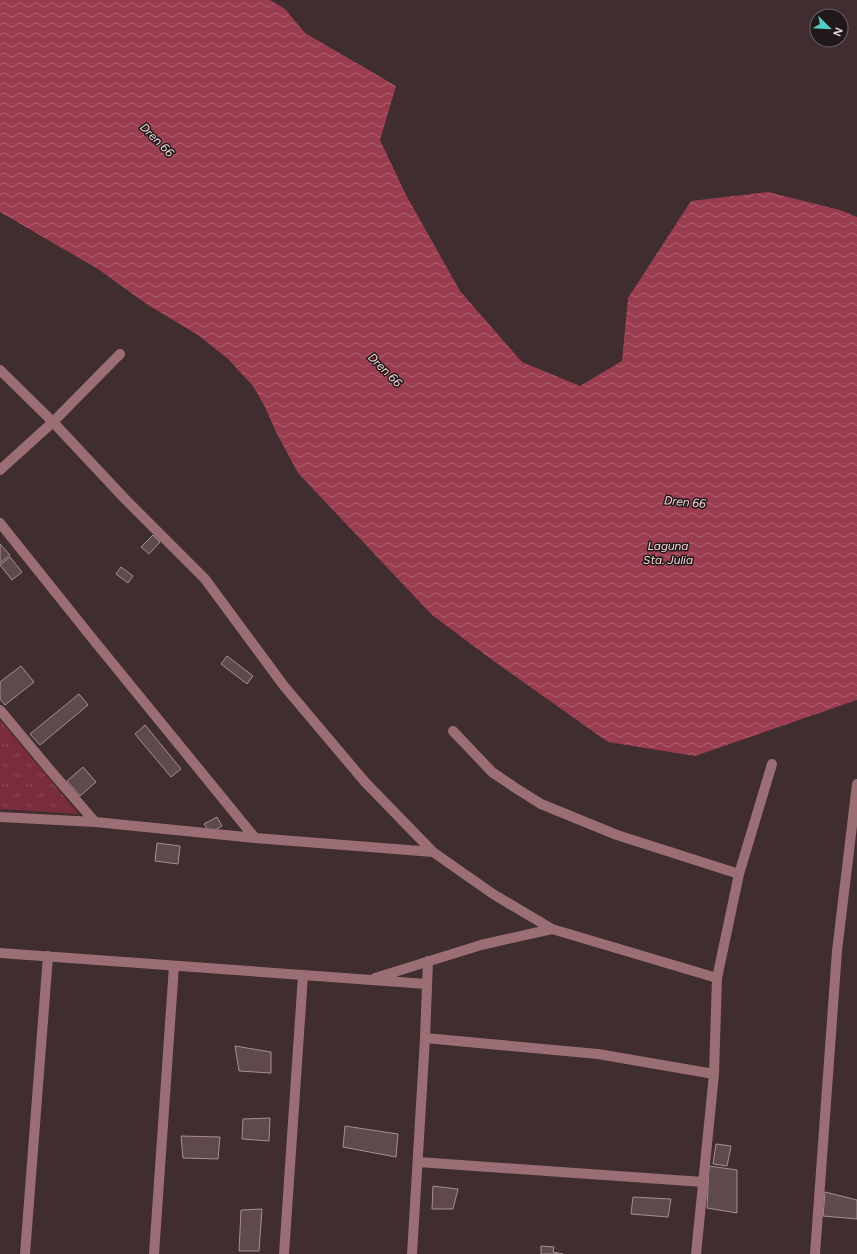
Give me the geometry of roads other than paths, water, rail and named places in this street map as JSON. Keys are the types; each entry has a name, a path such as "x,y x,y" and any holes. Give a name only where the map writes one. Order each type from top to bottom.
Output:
{"street":[{"path":"0,470 53,422 120,354"},
{"path":"0,370 53,422 125,499 205,579 284,686 366,782 433,852 493,894 552,929 717,978"},
{"path":"0,523 255,838"},
{"path":"0,710 95,822"},
{"path":"453,731 492,772 541,804 617,835 739,874"},
{"path":"696,1254 714,1074 717,978 739,874 772,764"},
{"path":"815,1254 837,951 857,784"},
{"path":"0,817 95,822 255,838 433,852"},
{"path":"369,980 481,944 552,929"},
{"path":"0,953 427,984"},
{"path":"25,1254 48,956"},
{"path":"412,1254 425,1038 428,961"},
{"path":"154,1254 174,966"},
{"path":"284,1254 303,975"},
{"path":"425,1038 598,1054 714,1074"},
{"path":"418,1162 703,1182"}],"water":[{"name":"Laguna Sta. Julia","path":"0,0 270,0 285,9 305,33 396,86 380,140 406,195 460,291 522,362 580,386 622,361 628,298 691,201 768,192 840,210 857,217 857,700 695,756 608,742 499,665 432,615 298,473 253,386 228,359 198,335 148,305 98,269 0,212"}],"water label":[{"name":"Dren 66","path":"157,140"},
{"name":"Dren 66","path":"385,370"},
{"name":"Dren 66","path":"685,502"}]}
